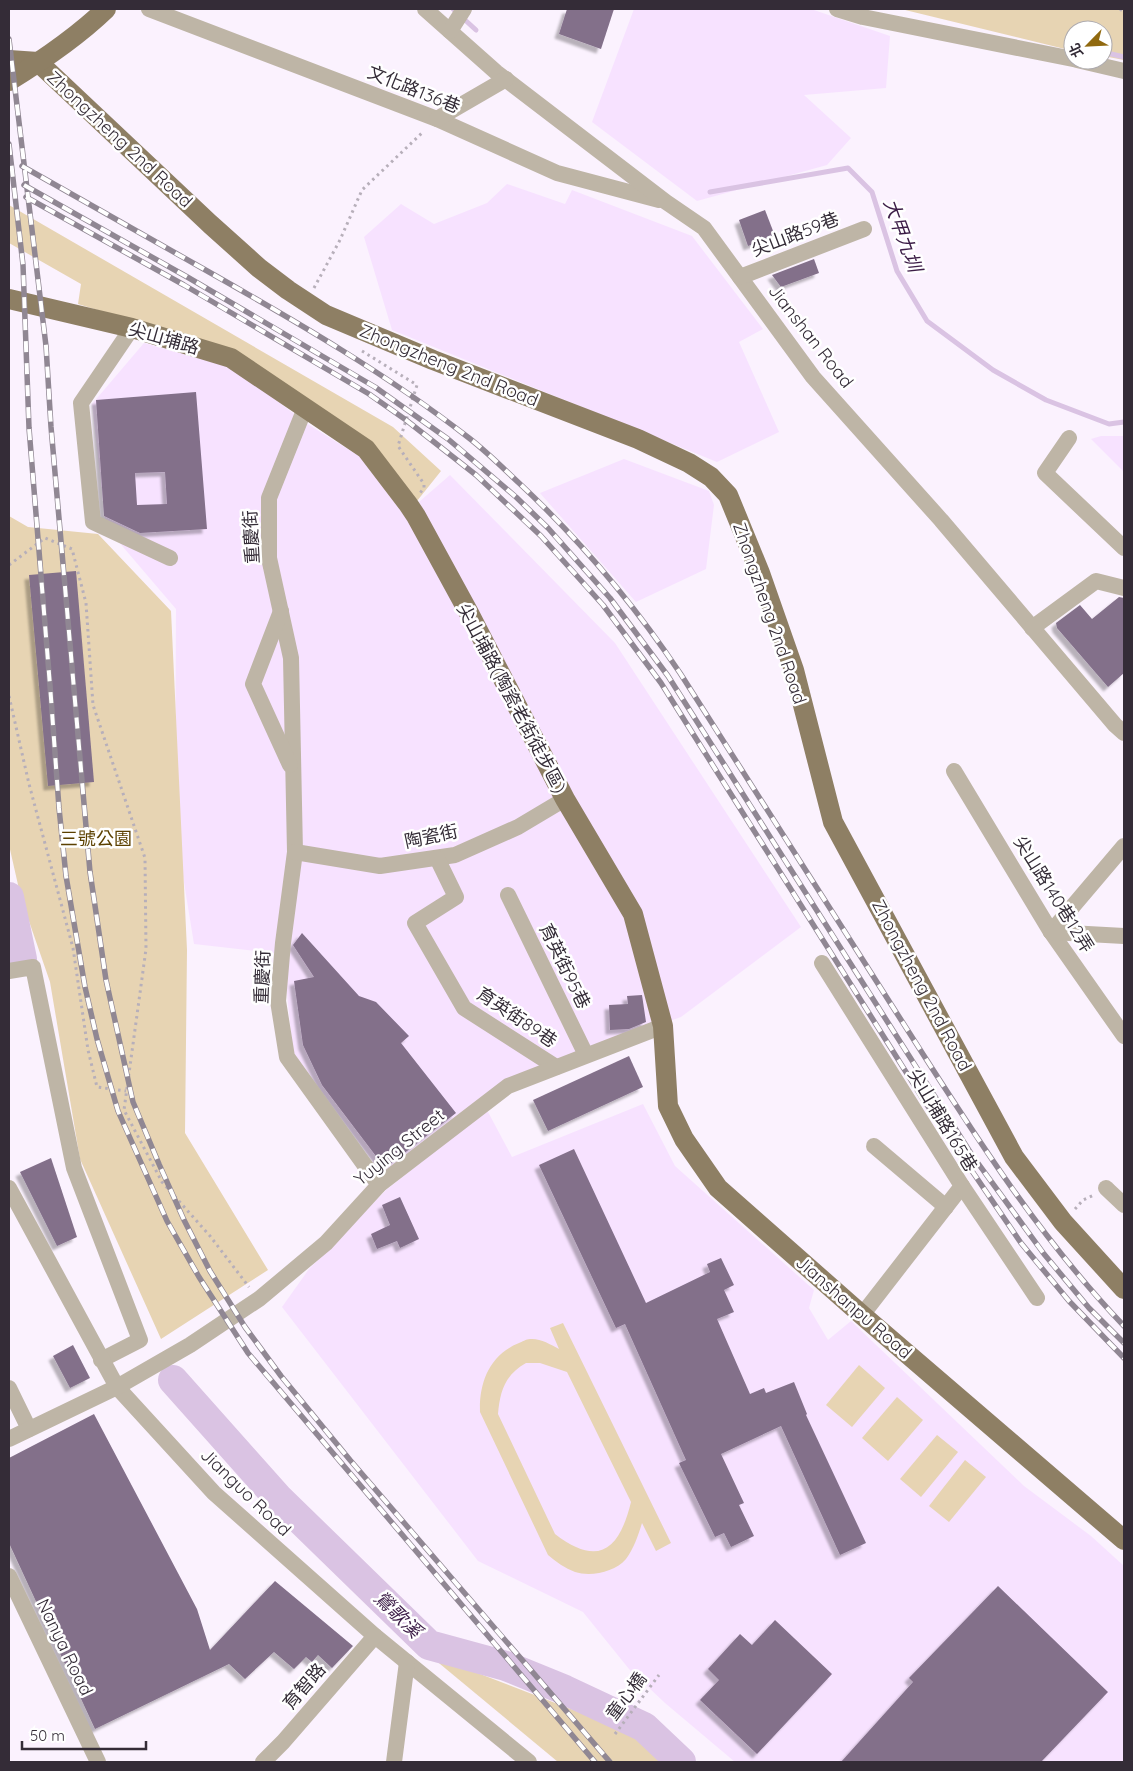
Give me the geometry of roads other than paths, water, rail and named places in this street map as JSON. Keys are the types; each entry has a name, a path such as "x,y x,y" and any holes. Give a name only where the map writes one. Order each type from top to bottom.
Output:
{"main road":[{"path":"9,81 90,24 106,9"},
{"path":"10,60 38,62"},
{"name":"Zhongzheng 2nd Road","path":"38,62 259,268 326,315 433,360 638,440 689,463 704,472 728,495 760,573 794,670 833,822 1014,1157 1063,1222 1124,1289"},
{"name":"尖山埔路","path":"9,299 132,328 231,358 305,408"},
{"name":"尖山埔路(陶瓷老街徒步區)","path":"305,408 366,449 408,504 469,613 565,799 633,914 663,1026"},
{"name":"Jianshanpu Road","path":"663,1026 668,1106 689,1146 718,1188 862,1315 1124,1540"}],"street":[{"name":"文化路136巷","path":"149,9 437,119 557,173 666,202"},
{"name":"Jianshan Road","path":"424,9 456,21 506,79 666,202 704,228 813,377 942,520 1032,628 1124,733"},
{"path":"837,9 862,17 1063,57"},
{"path":"437,119 506,79"},
{"name":"尖山路59巷","path":"740,277 864,228"},
{"path":"132,328 81,403 93,522 170,558"},
{"name":"重慶街","path":"305,408 269,498 270,558 291,658 294,852 278,1001 287,1056 379,1185"},
{"path":"1069,438 1045,474 1124,548"},
{"path":"1032,628 1096,581 1124,588"},
{"name":"重慶街","path":"281,611 253,684 292,772"},
{"name":"尖山路140巷12弄","path":"954,771 1051,932 1124,1036"},
{"name":"陶瓷街","path":"294,852 380,866 454,855 518,827 565,799"},
{"path":"1051,932 1124,846"},
{"name":"育英街89巷","path":"437,858 456,897 415,923 464,1008 556,1067"},
{"name":"育英街95巷","path":"508,894 586,1055"},
{"path":"1051,932 1124,936"},
{"name":"尖山埔路165巷","path":"822,963 962,1186 862,1315"},
{"path":"9,971 33,967 74,1168 140,1340 102,1360"},
{"name":"Yuying Street","path":"117,1387 190,1345 259,1299 326,1243 379,1185 508,1086 663,1026"},
{"path":"874,1146 946,1207"},
{"path":"962,1186 1038,1298"},
{"name":"Jianguo Road","path":"9,1188 117,1387 214,1493 375,1636 529,1762"},
{"path":"1106,1188 1124,1205"},
{"path":"9,1439 117,1387"},
{"path":"9,1388 29,1429"},
{"name":"Nanya Road","path":"9,1576 98,1762"},
{"name":"育智路","path":"263,1762 283,1742 375,1636"},
{"path":"394,1762 407,1662"}],"waterway":[{"name":"大甲九圳","path":"453,9 476,30"},
{"path":"1113,54 1124,57"},
{"name":"大甲九圳","path":"710,192 848,168 872,192 897,271 927,321 993,370 1046,400 1109,424 1124,422"},
{"name":"鶯歌溪","path":"9,897 22,959"},
{"name":"鶯歌溪","path":"173,1380 278,1498 429,1645 506,1666 565,1690 644,1727 681,1762"}],"railway":[{"path":"9,39 46,346 51,427 90,872 106,980 133,1102 184,1220 210,1271 245,1327 281,1376 350,1460 610,1762"},
{"path":"9,144 23,265 29,428 66,876 85,987 97,1039 118,1111 167,1221 199,1277 248,1353 595,1762"},
{"path":"22,166 276,311 375,371 476,443 564,527 625,597 680,673 1002,1175 1060,1253 1124,1326"},
{"path":"24,185 189,278 375,387 448,439 516,497 548,528 610,598 668,676 972,1155 1044,1254 1089,1308 1124,1343"},
{"path":"26,197 184,285 369,394 406,420 476,475 541,536 603,605 661,683 923,1099 1021,1243 1069,1301 1124,1358"}],"park label":[{"name":"三號公園","path":"96,838"}]}
